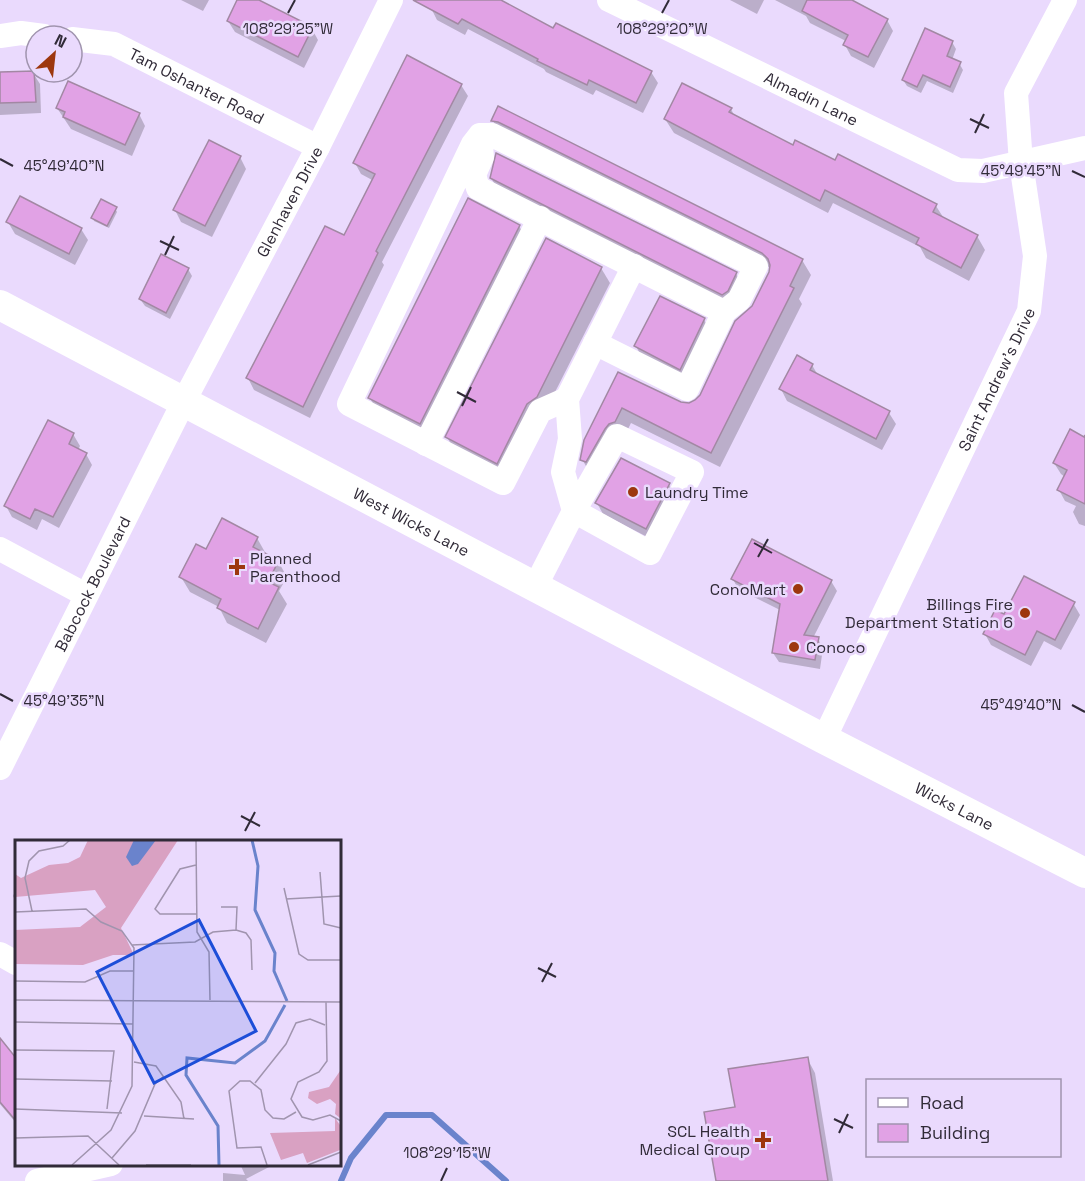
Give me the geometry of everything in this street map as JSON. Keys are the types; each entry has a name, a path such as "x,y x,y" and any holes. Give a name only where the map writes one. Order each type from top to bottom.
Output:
{"main road":[{"name":"West Wicks Lane","path":"0,305 824,739"},
{"name":"Wicks Lane","path":"824,739 1085,873"}],"street":[{"name":"Glenhaven Drive","path":"184,401 318,147 391,0"},
{"name":"Almadin Lane","path":"609,0 958,170 982,171 1085,148"},
{"name":"Saint Andrew's Drive","path":"824,739 1029,311 1035,255 1021,163 1016,93 1065,0"},
{"path":"0,36 24,33"},
{"name":"Tam Oshanter Road","path":"84,40 114,44 318,147"},
{"path":"480,135 482,157 474,175 478,188 724,312"},
{"path":"480,135 492,135 756,266 739,300 724,312 687,389 595,343"},
{"path":"480,135 473,144 349,404 503,483 540,411 567,399"},
{"path":"426,444 540,218"},
{"path":"535,587 574,511 617,436 692,472 650,553 574,511 563,472 570,439 567,399 634,266"},
{"name":"Babcock Boulevard","path":"0,768 184,401"},
{"path":"0,549 86,594"},
{"path":"0,954 15,962"},
{"path":"37,1181 102,1166"},
{"path":"119,1166 121,1181"}],"building":[{"path":"237,0 259,0 313,27 298,57 227,21"},
{"path":"413,0 501,0 553,28 556,23 652,71 636,103 589,80 587,85 537,61 538,59 462,19 458,24"},
{"path":"807,0 852,0 888,19 868,57 843,45 848,35 802,11"},
{"path":"925,28 953,41 947,56 961,62 950,87 923,75 917,87 902,80"},
{"path":"407,55 462,84 376,251 378,253 303,407 246,378 325,226 344,235 375,174 353,163"},
{"path":"24,71 24,84 35,84 36,102 0,103 0,72"},
{"path":"682,83 732,108 729,112 793,145 795,140 835,160 838,154 937,204 933,212 978,235 961,268 916,244 919,238 825,190 820,201 664,119"},
{"path":"67,84 75,84 140,113 125,145 63,117 65,112 56,108"},
{"path":"498,106 803,259 790,286 794,288 711,453 622,408 615,422 609,424 605,429 586,462 580,460 584,440 618,372 681,402 689,403 700,395 735,321 752,306 769,272 768,259 762,253 498,122 491,121"},
{"path":"209,140 241,156 205,226 173,210"},
{"path":"496,153 737,272 728,291 722,295 490,178"},
{"path":"20,196 82,228 69,254 6,222"},
{"path":"468,198 520,225 420,424 368,398"},
{"path":"101,199 117,207 107,226 91,218"},
{"path":"546,238 602,267 537,397 527,404 497,464 445,437"},
{"path":"161,254 189,268 166,313 139,299"},
{"path":"660,296 705,318 680,370 634,346"},
{"path":"797,355 813,364 810,370 890,411 876,439 779,389"},
{"path":"48,420 74,433 69,444 87,453 53,517 35,509 30,519 4,506"},
{"path":"1070,429 1084,437 1085,435 1085,504 1057,490 1067,470 1053,463"},
{"path":"621,458 670,483 646,529 595,503"},
{"path":"222,518 258,537 253,547 279,560 268,582 279,587 258,629 217,608 221,599 179,577 196,544 206,549"},
{"path":"752,539 832,580 804,635 819,637 815,660 772,653 780,604 731,579"},
{"path":"1024,576 1075,602 1055,640 1037,631 1025,655 983,634 995,610 1004,614"},
{"path":"0,1038 15,1057 15,1120 0,1102"},
{"path":"808,1057 828,1181 716,1181 704,1112 735,1107 728,1069"}],"waterway":[{"path":"341,1181 351,1158 386,1115 432,1115 506,1181"}],"place":[{"name":"Laundry Time","path":"633,492"},
{"name":"Planned Parenthood","path":"237,567"},
{"name":"ConoMart","path":"798,589"},
{"name":"Billings Fire Department Station 6","path":"1025,613"},
{"name":"Conoco","path":"794,647"},
{"name":"SCL Health Medical Group","path":"763,1140"}]}
